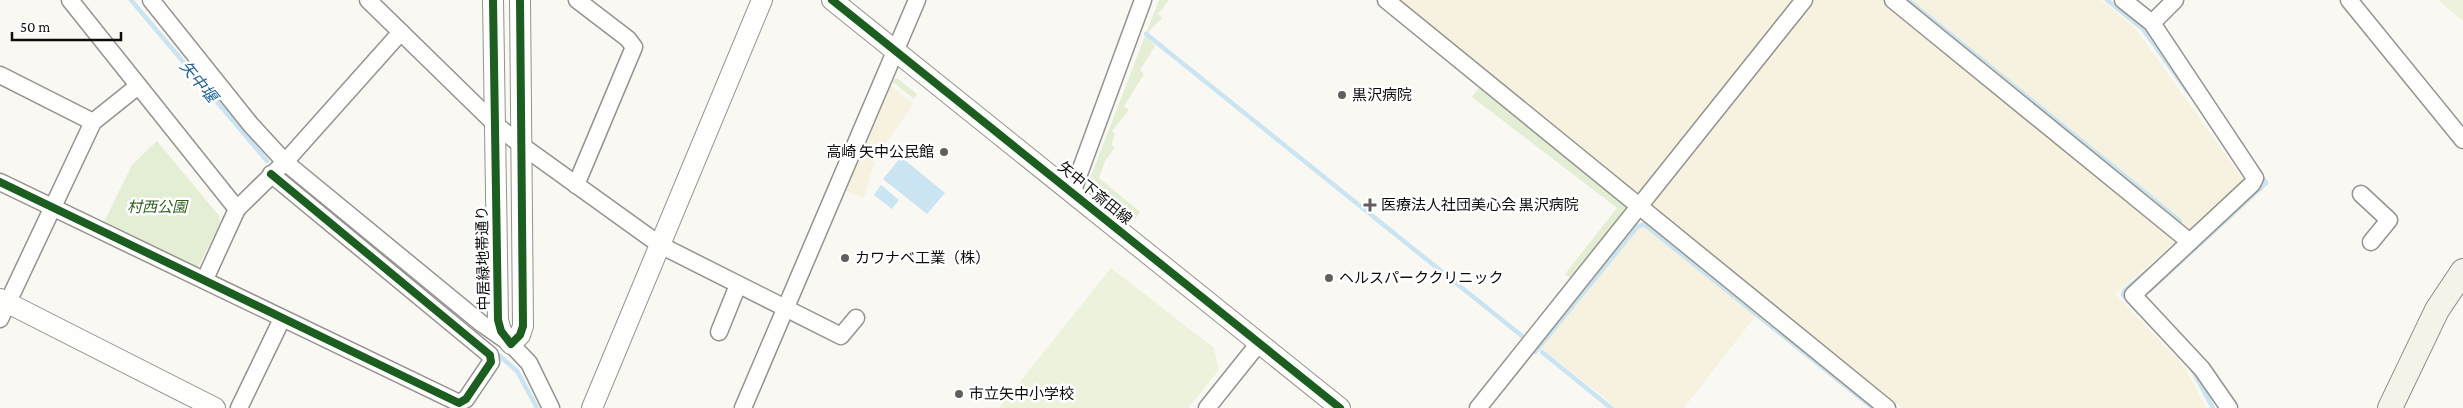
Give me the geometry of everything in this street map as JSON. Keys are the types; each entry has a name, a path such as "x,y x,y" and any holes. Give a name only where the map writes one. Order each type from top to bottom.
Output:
{"main road":[{"path":"2390,408 2437,310 2463,271"}],"street":[{"path":"70,0 237,209"},
{"path":"151,0 251,125 285,162 481,323 511,344 528,363 551,408"},
{"path":"368,0 495,124 521,145 660,245 841,336 856,318"},
{"name":"中居緑地帯通り","path":"493,0 498,320 501,331 511,344"},
{"path":"511,344 520,335 524,326 520,0"},
{"path":"576,185 634,47 628,39 577,0"},
{"path":"592,408 762,0"},
{"name":"矢中下斎田線","path":"832,0 1340,408"},
{"path":"743,408 917,0"},
{"path":"1072,193 1143,0"},
{"path":"1386,0 1887,408"},
{"path":"1478,408 1640,208 1804,0"},
{"path":"1893,0 2190,242"},
{"path":"2122,0 2152,23 2255,178 2252,184 2133,295 2202,368 2227,407"},
{"path":"2152,23 2175,0"},
{"path":"2349,0 2463,140"},
{"path":"205,279 237,209 285,162 401,32"},
{"path":"0,75 94,122"},
{"path":"138,86 94,122 3,307 215,408"},
{"path":"0,182 205,279 282,319 459,405 466,399 491,362 490,355 271,174"},
{"path":"2361,194 2389,220 2371,242"},
{"path":"719,332 738,285"},
{"path":"239,408 282,319"},
{"path":"1207,408 1259,344"}],"shaded area":[{"path":"1396,0 2101,0 2135,28 2245,182 2115,294 2184,366 2206,408 1902,408 1768,300 1684,408 1606,408 1610,402 1541,348 1637,229 1643,226 1658,210"},
{"path":"889,84 913,104 875,159 864,198 842,189"}],"green space":[{"path":"1159,0 1169,0 1158,14 1162,18 1150,30 1147,37 1155,46 1140,70 1144,74 1124,106 1129,110 1112,131 1115,134 1111,145 1115,147 1105,161 1099,178 1140,212 1135,219 1094,186 1091,176"},
{"path":"2438,0 2463,0 2463,21"},
{"path":"897,78 917,94 914,99 891,81"},
{"path":"1480,86 1627,204 1627,210 1572,279 1565,274 1617,208 1472,97"},
{"name":"村西公園","path":"157,141 219,216 220,224 196,271 102,226 132,165"},
{"path":"1111,268 1214,348 1219,370 1188,408 999,408"}],"water":[{"path":"901,157 945,193 927,214 883,179"},
{"path":"881,185 899,200 892,209 874,195"}],"waterway":[{"name":"矢中堰","path":"131,0 267,161"},
{"path":"1908,0 2180,221"},
{"path":"2107,0 2143,29 2188,92"},
{"path":"1146,34 1522,336"},
{"path":"2150,290 2266,183 2260,174"},
{"path":"1535,352 1637,227 1644,224 1873,408"},
{"path":"2139,313 2123,295 2124,291 2148,271"},
{"name":"矢中堰","path":"494,351 517,371 537,408"},
{"path":"1542,352 1611,408"},
{"path":"2192,369 2213,408"}],"cycle path":[{"path":"493,0 498,320 501,331 511,344 520,335 523,326 520,0"},
{"path":"832,0 1340,408"},
{"path":"0,182 459,403 466,399 491,362 490,355 271,174"}],"place":[{"name":"黒沢病院","path":"1342,95"},
{"name":"高崎 矢中公民館","path":"944,152"},
{"name":"医療法人社団美心会 黒沢病院","path":"1370,205"},
{"name":"カワナベ工業（株）","path":"845,258"},
{"name":"ヘルスパーククリニック","path":"1329,278"},
{"name":"市立矢中小学校","path":"959,394"}]}
